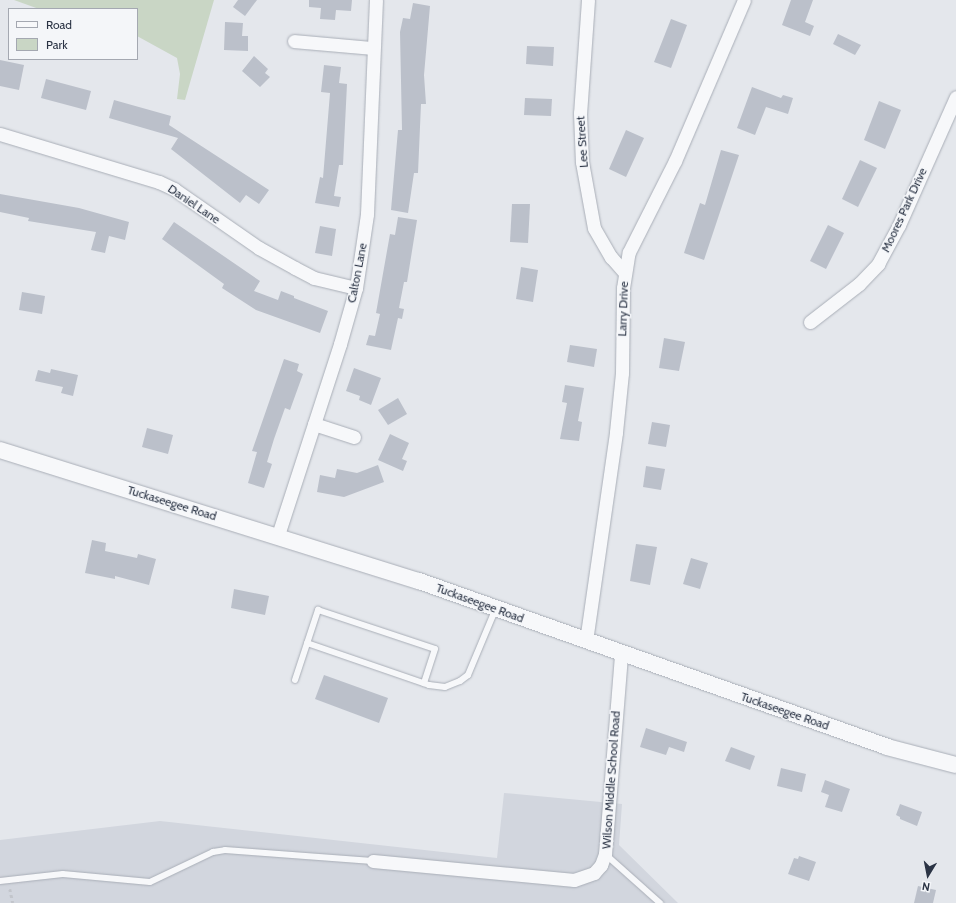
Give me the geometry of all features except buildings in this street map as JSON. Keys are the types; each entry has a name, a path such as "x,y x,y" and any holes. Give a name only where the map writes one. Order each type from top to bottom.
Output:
{"street":[{"name":"Calton Lane","path":"278,536 356,288 367,214 376,0"},
{"name":"Lee Street","path":"588,0 580,113 582,162 594,228 611,257 625,273"},
{"name":"Larry Drive","path":"586,641 616,432 622,373 625,273 629,252 675,161 744,0"},
{"path":"294,41 373,48"},
{"name":"Moores Park Drive","path":"810,322 859,284 878,264 899,225 956,97"},
{"name":"Daniel Lane","path":"0,134 159,182 174,189 259,248 295,268 314,278 356,288"},
{"path":"314,424 354,437"},
{"name":"Tuckaseegee Road","path":"0,450 278,536 496,608 887,747 956,765"},
{"name":"Wilson Middle School Road","path":"373,861 574,880 594,873 601,865 605,854 621,653"}],"lane":[{"path":"307,643 424,683 445,687 460,682 468,675 496,608"},
{"path":"295,680 318,610 435,649 424,683"},
{"path":"0,881 63,874 150,882 205,856 225,850 373,861"},
{"path":"605,854 660,903"}],"path":[{"path":"10,888 14,903"}],"shaded area":[{"path":"504,793 622,804 619,845 678,903 0,903 0,840 160,821 497,858"}],"green space":[{"path":"14,0 214,0 185,100 177,99 180,74 177,58 138,37 138,8 36,8"}]}
